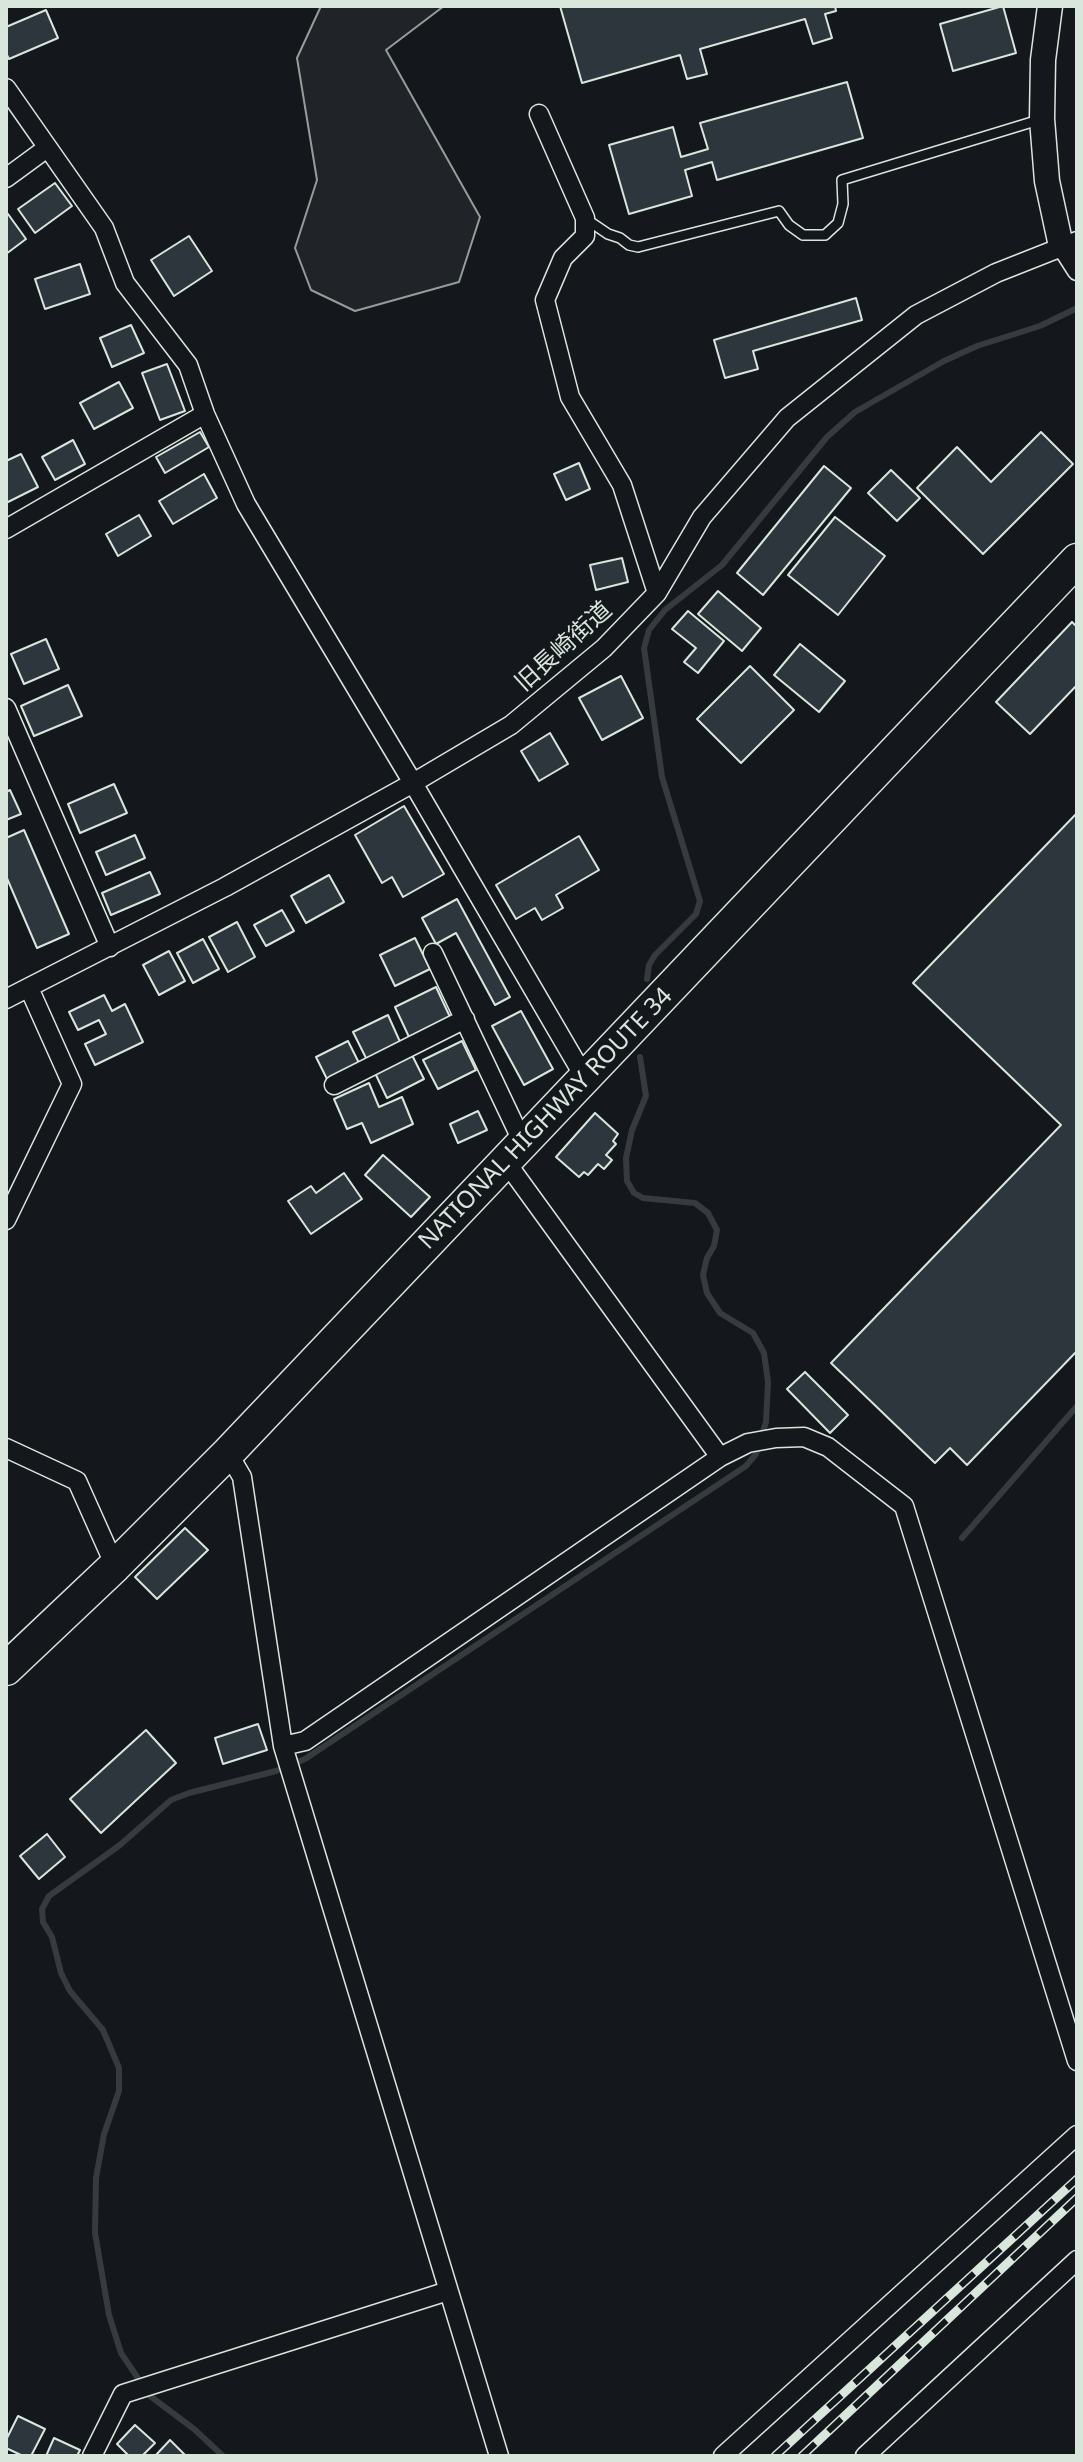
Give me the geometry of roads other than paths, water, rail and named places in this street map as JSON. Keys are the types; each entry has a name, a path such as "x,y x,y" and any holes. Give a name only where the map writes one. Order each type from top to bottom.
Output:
{"highway":[{"name":"NATIONAL HIGHWAY ROUTE 34","path":"6,1669 228,1453 1077,560"}],"street":[{"path":"1050,6 1043,60 1042,119 1047,181 1077,271"},
{"path":"6,88 104,228 125,283 188,365 205,414 246,504 585,1078"},
{"path":"539,114 585,218 585,236 563,258 545,300 570,397 622,485 657,593"},
{"path":"6,178 47,148"},
{"name":"旧長崎街道","path":"6,999 225,887 511,725 604,648 657,593 702,517 787,418 916,315 996,273 1069,244"},
{"path":"6,529 205,414"},
{"path":"6,708 110,947"},
{"path":"433,953 465,1019 514,1152 720,1457"},
{"path":"6,1220 72,1084 29,988"},
{"path":"334,1085 465,1019"},
{"path":"283,1746 305,1741 720,1457 748,1443 804,1437 828,1447 904,1506 1077,2061"},
{"path":"6,1448 77,1481 115,1566"},
{"path":"228,1453 242,1477 283,1746 499,2456"},
{"path":"723,2456 1077,2135"},
{"path":"865,2456 1077,2260"},
{"path":"92,2456 123,2394 448,2291"}],"lane":[{"path":"585,218 608,234 638,247 779,211 789,225 803,235 825,235 838,223 843,204 842,180 1042,119"}],"waterway":[{"path":"647,979 649,965 655,955 696,914 700,901 662,777 644,648 649,630 665,610 722,565 827,437 855,412 944,361 977,346 1040,326 1077,308"},
{"path":"223,2456 194,2429 150,2396 121,2353 109,2315 95,2233 96,2178 104,2134 119,2091 119,2068 103,2030 70,1991 61,1973 52,1937 43,1922 42,1909 49,1896 120,1845 171,1800 276,1771 305,1759 746,1466 756,1454 766,1422 768,1382 764,1353 753,1333 720,1313 707,1293 703,1275 717,1230 708,1213 695,1203 643,1198 634,1193 627,1181 626,1158 632,1130 646,1096 640,1057"},
{"path":"962,1538 1077,1406"}],"railway":[{"path":"775,2456 1077,2179"},
{"path":"802,2456 1077,2198"}]}
